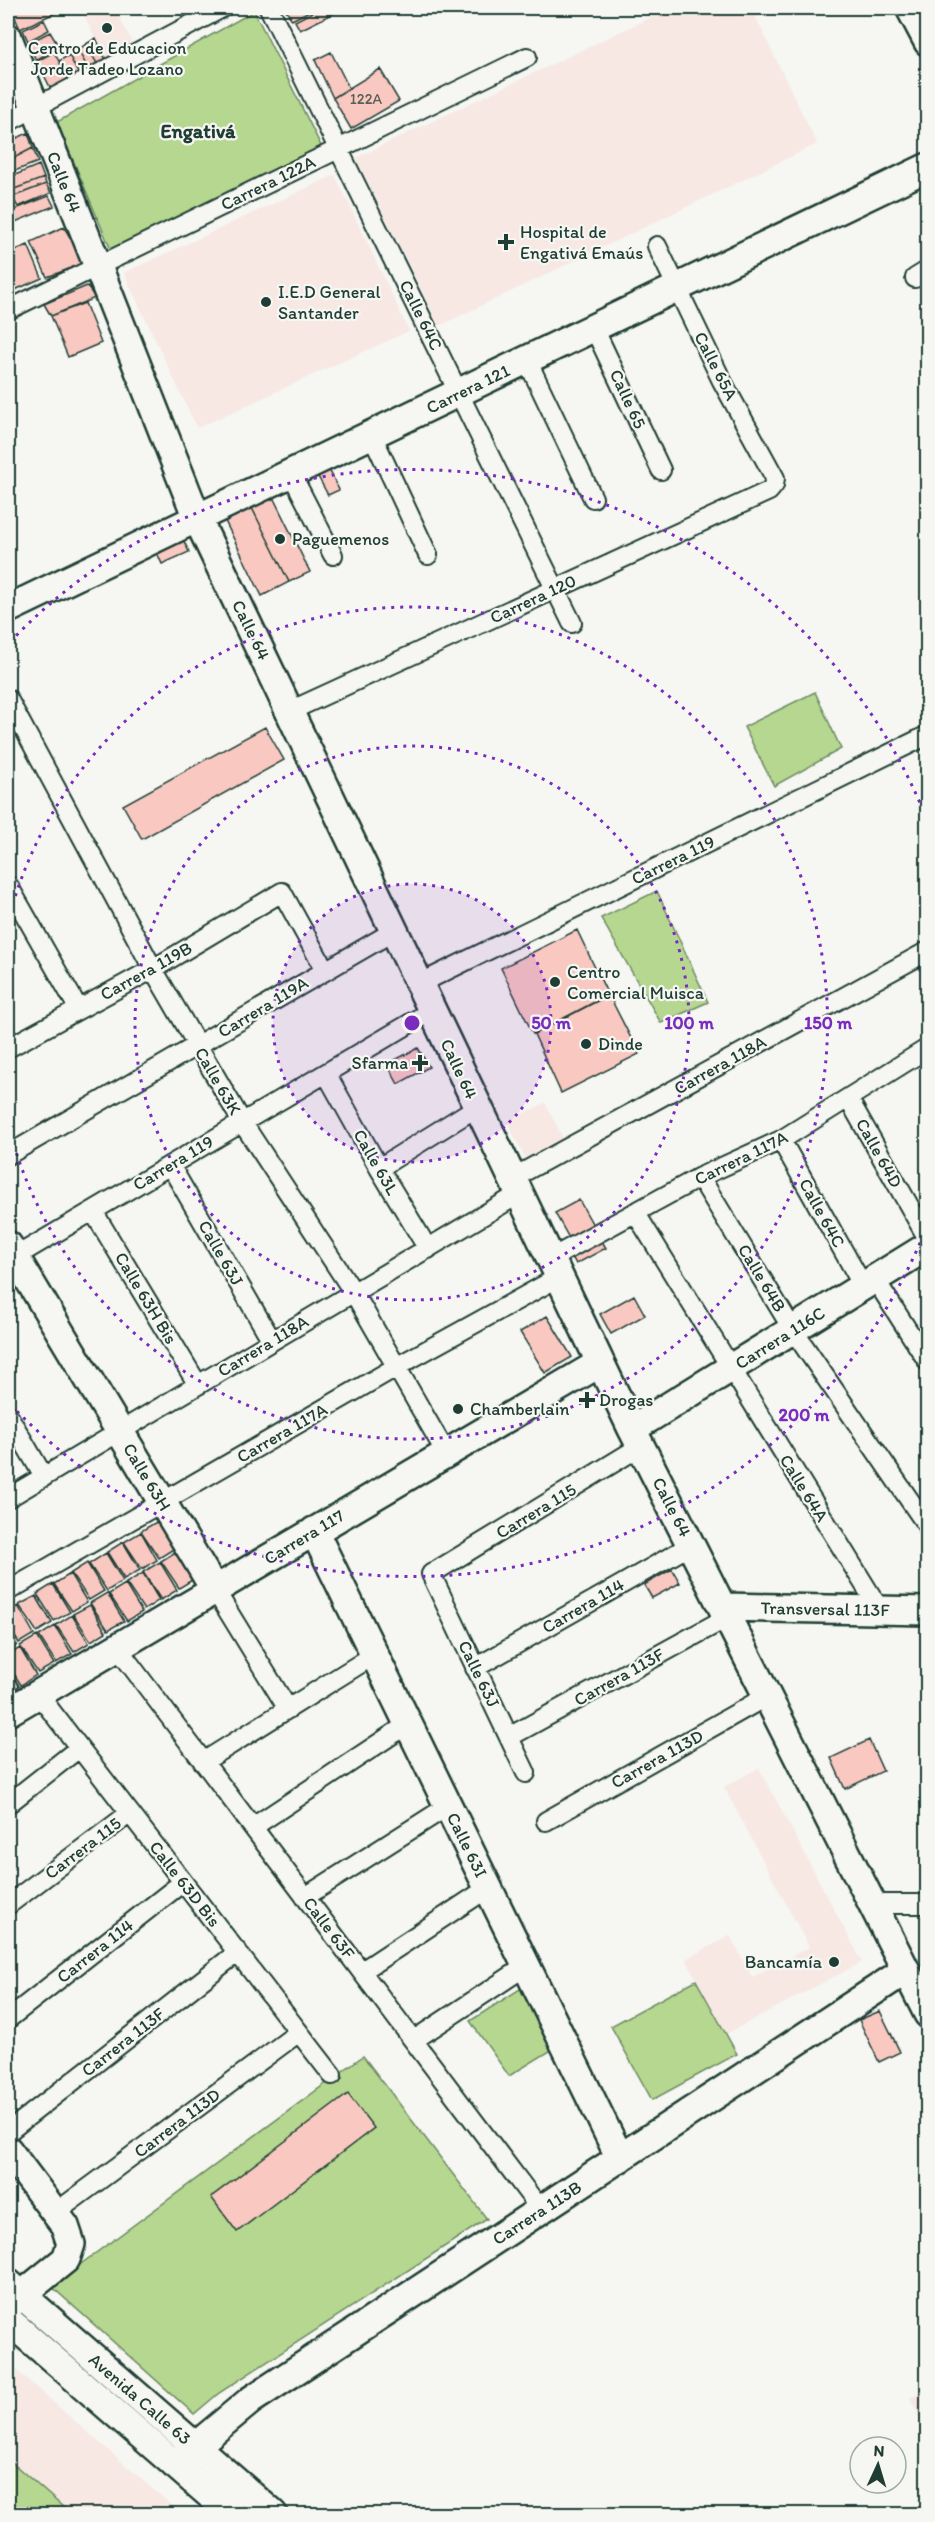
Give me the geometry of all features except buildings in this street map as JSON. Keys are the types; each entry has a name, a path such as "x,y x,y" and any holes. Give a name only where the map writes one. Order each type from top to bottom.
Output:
{"street":[{"path":"8,122 222,8"},
{"name":"Calle 64C","path":"269,8 572,623"},
{"path":"910,8 927,42"},
{"name":"Calle 64","path":"8,38 197,518 600,1363 927,2014"},
{"name":"Carrera 122A","path":"8,310 527,57"},
{"name":"Carrera 121","path":"8,609 927,167"},
{"name":"Calle 65A","path":"657,246 722,381 775,478 774,485"},
{"name":"Calle 65","path":"594,328 661,470"},
{"path":"527,360 593,498"},
{"path":"372,435 428,555"},
{"path":"291,473 333,555"},
{"name":"Carrera 120","path":"290,711 769,491 774,485"},
{"name":"Calle 63K","path":"8,699 153,969 242,1122 354,1293 446,1453"},
{"name":"Carrera 119","path":"419,984 927,735"},
{"path":"8,885 78,1008"},
{"name":"Carrera 119B","path":"8,1048 153,969 282,892 326,970"},
{"name":"Carrera 119A","path":"8,1155 394,931"},
{"name":"Carrera 118A","path":"8,1498 428,1249 515,1187 927,951"},
{"name":"Carrera 119","path":"10,1254 93,1211 431,1011"},
{"name":"Carrera 117A","path":"8,1591 396,1367 554,1268 635,1212 700,1177 781,1140 927,1050"},
{"name":"Calle 63L","path":"326,1073 428,1249"},
{"name":"Calle 64D","path":"848,1098 927,1239"},
{"path":"379,1168 477,1107"},
{"name":"Calle 64C","path":"781,1140 869,1282 927,1362"},
{"name":"Calle 63J","path":"170,1165 272,1341"},
{"name":"Calle 64B","path":"700,1177 794,1330 927,1527"},
{"name":"Calle 63H Bis","path":"93,1211 198,1385"},
{"name":"Calle 64A","path":"635,1212 879,1610"},
{"name":"Carrera 116C","path":"637,1438 730,1369 927,1246"},
{"name":"Calle 63H","path":"10,1254 288,1709"},
{"name":"Carrera 117","path":"8,1712 600,1363"},
{"path":"8,1415 44,1477"},
{"name":"Carrera 115","path":"431,1574 637,1438"},
{"name":"Calle 63I","path":"314,1531 620,2158"},
{"name":"Carrera 114","path":"475,1668 691,1545"},
{"name":"Calle 63J","path":"431,1574 526,1773"},
{"name":"Transversal 113F","path":"725,1612 927,1611"},
{"name":"Carrera 113F","path":"509,1737 725,1612"},
{"name":"Calle 63F","path":"117,1647 542,2210"},
{"path":"203,1762 374,1654"},
{"name":"Calle 63D Bis","path":"38,1694 332,2075"},
{"name":"Carrera 113D","path":"546,1821 768,1696"},
{"path":"253,1827 408,1724"},
{"path":"8,1802 79,1748"},
{"path":"305,1897 448,1806"},
{"name":"Carrera 115","path":"8,1905 130,1813"},
{"name":"Carrera 114","path":"8,2019 183,1882"},
{"path":"362,1971 488,1888"},
{"path":"872,1904 927,1904"},
{"name":"Carrera 113F","path":"8,2133 238,1952"},
{"path":"414,2040 526,1966"},
{"name":"Carrera 113B","path":"174,2464 242,2407 906,1970"},
{"name":"Carrera 113D","path":"55,2213 299,2032"},
{"path":"8,2150 69,2235 70,2253 59,2265 12,2294"},
{"name":"Avenida Calle 63","path":"12,2294 273,2514"},
{"name":"Avenida Calle 63","path":"8,2320 232,2514"}],"shaded area":[{"name":"Centro de Educacion Jorde Tadeo Lozano","path":"105,8 115,8 135,48 107,62 85,17"},
{"name":"Hospital de Engativá Emaús","path":"670,8 751,8 817,144 439,326 356,158"},
{"name":"I.E.D General Santander","path":"335,175 409,331 197,428 124,273"},
{"path":"545,1103 567,1146 529,1165 507,1121"},
{"path":"759,1768 862,1962 726,2034 686,1959 730,1936 752,1977 809,1947 724,1787"},
{"path":"8,2363 162,2497 182,2514 8,2514"},
{"path":"927,2389 927,2430 910,2398"}],"green space":[{"path":"254,11 324,152 111,250 57,122"},
{"path":"815,692 841,749 774,786 744,727"},
{"path":"657,891 708,1002 661,1023 601,918"},
{"path":"696,1980 737,2054 652,2100 611,2026"},
{"path":"523,1987 555,2048 509,2076 470,2021"},
{"path":"363,2056 487,2219 219,2393 194,2414 51,2286"},
{"path":"8,2459 71,2514 8,2514"}],"waterway":[{"path":"8,2507 17,2514"}],"place":[{"name":"Centro de Educacion Jorde Tadeo Lozano","path":"107,28"},
{"name":"Hospital de Engativá Emaús","path":"506,242"},
{"name":"I.E.D General Santander","path":"266,302"},
{"name":"Paguemenos","path":"280,539"},
{"name":"Centro Comercial Muisca","path":"555,982"},
{"name":"Dinde","path":"586,1044"},
{"name":"Sfarma","path":"420,1063"},
{"name":"Drogas","path":"587,1400"},
{"name":"Chamberlain","path":"458,1409"},
{"name":"Bancamía","path":"834,1962"}],"district":[{"name":"Engativá","path":"198,131"}]}
